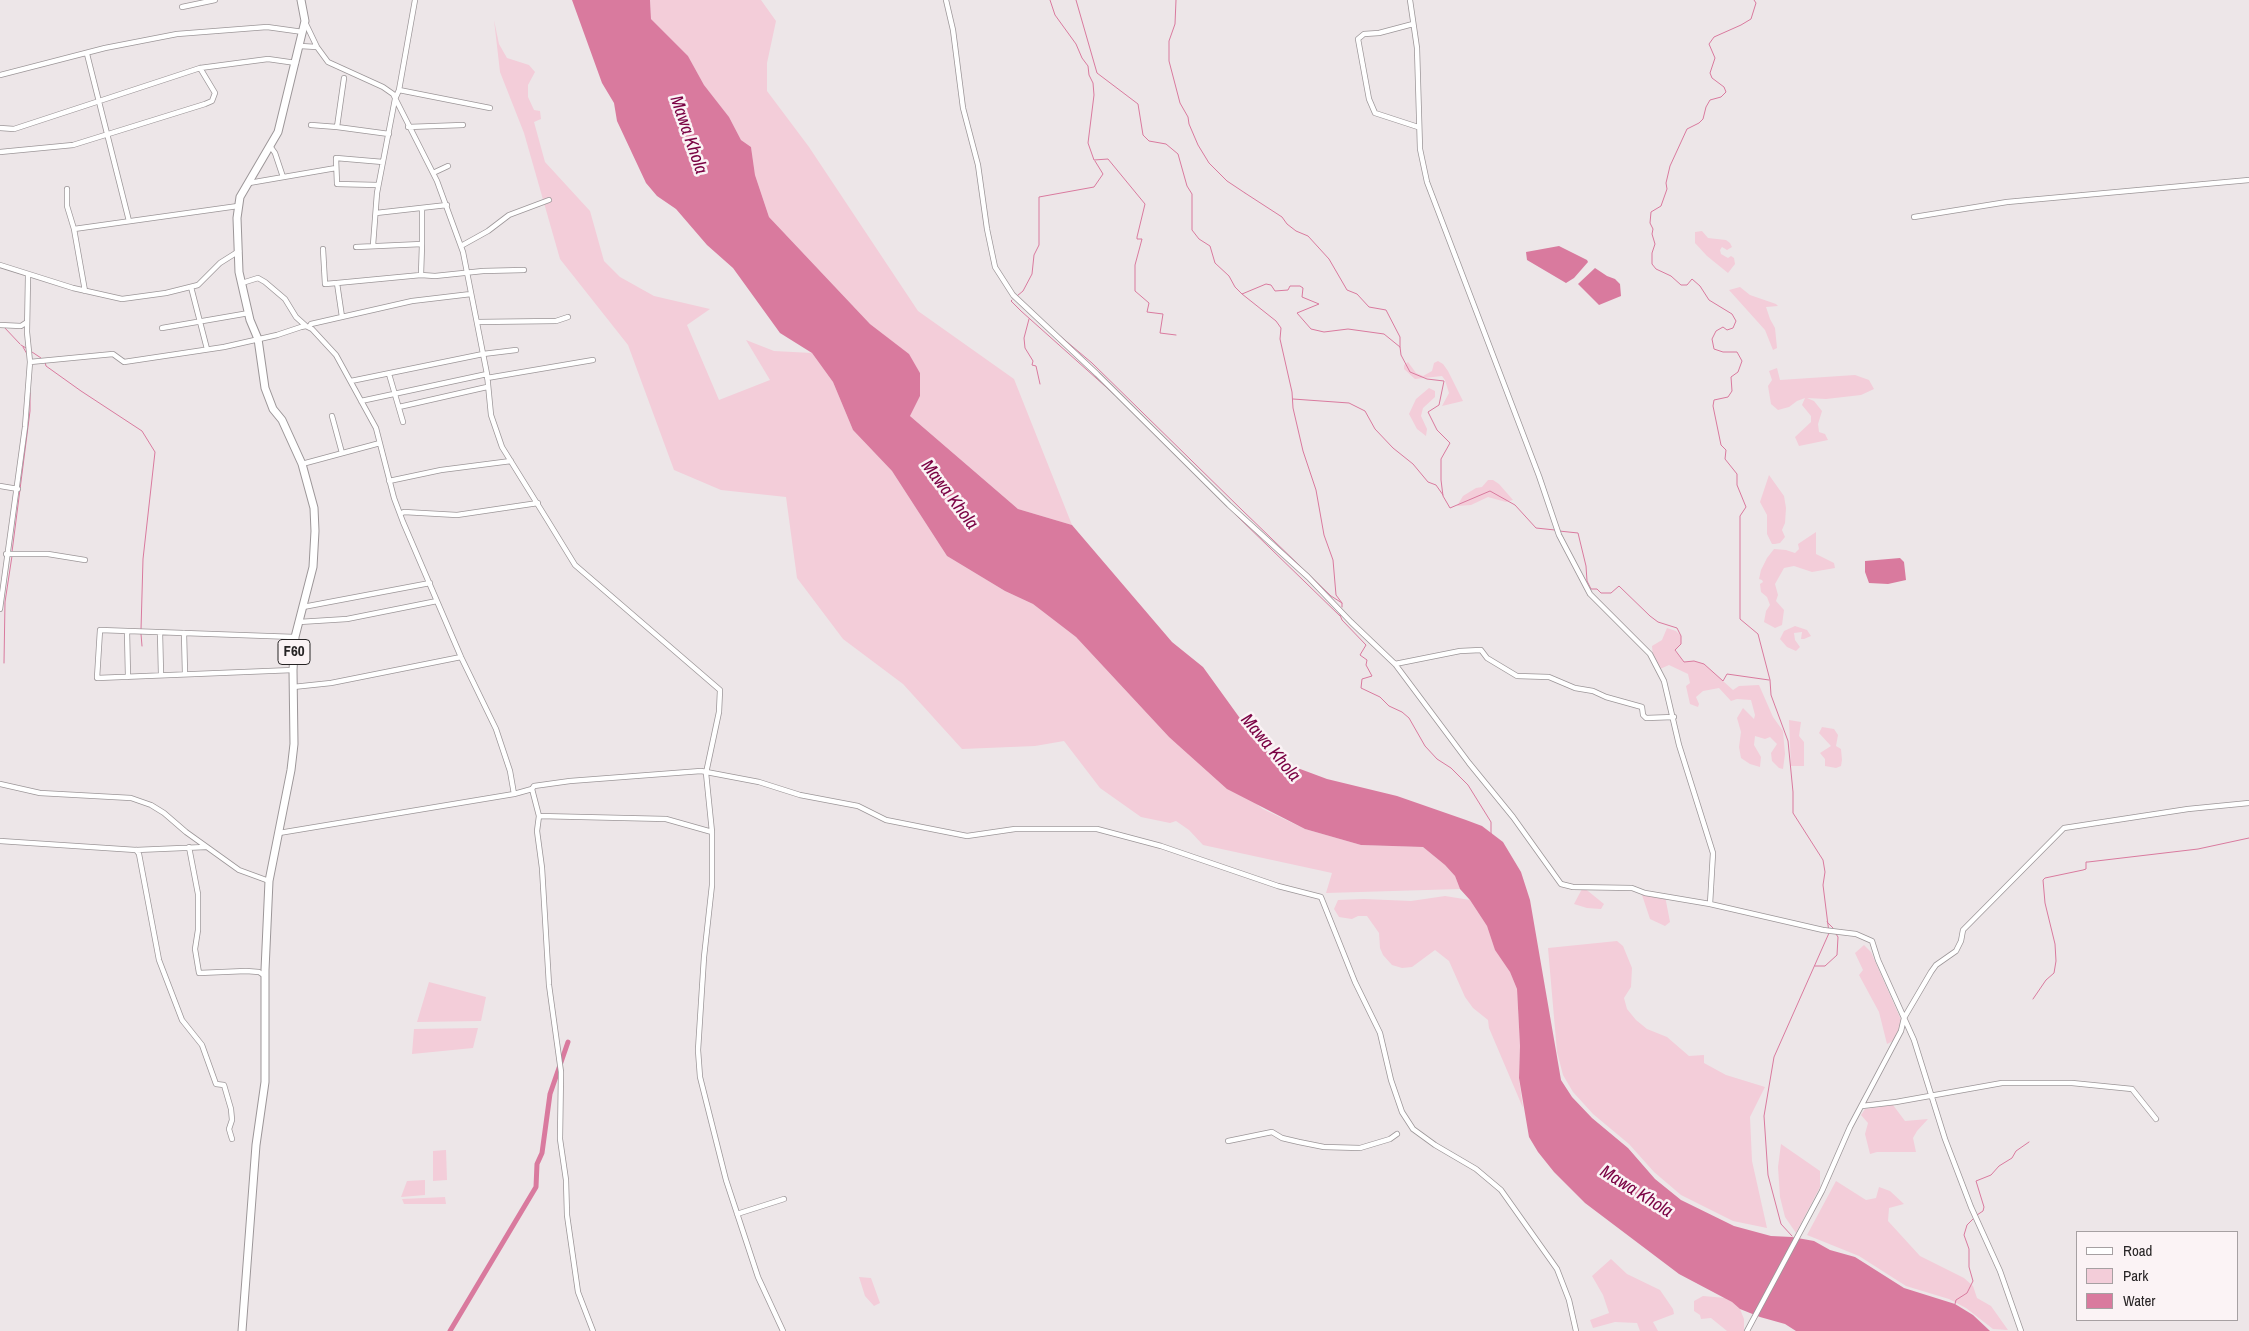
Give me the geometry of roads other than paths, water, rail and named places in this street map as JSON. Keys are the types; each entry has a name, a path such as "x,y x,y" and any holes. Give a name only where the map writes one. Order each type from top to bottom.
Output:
{"main road":[{"name":"F60","path":"242,1331 256,1145 265,1082 265,976 269,881 294,744 293,670 295,637 313,567 315,527 312,501 302,464 282,420 272,409 268,398 258,339 248,313 239,272 238,206 248,183 278,132 305,21 301,0"}],"street":[{"path":"182,7 216,0"},
{"path":"373,245 378,185 395,99 399,90 415,0"},
{"path":"946,0 953,30 963,108 978,165 987,229 996,267 1012,295 1104,381 1230,505 1308,577 1395,664 1469,763 1513,817 1561,884 1573,887 1628,888 1645,893 1710,904 1823,930 1856,934 1872,941 1878,960 1914,1040 1931,1096 1971,1206 2000,1271 2021,1331"},
{"path":"1410,0 1417,48 1418,127 1426,182 1559,535 1590,594 1638,640 1654,661 1664,681 1692,790 1714,853 1710,904"},
{"path":"305,21 317,47 328,62 383,87 393,94 408,127 433,173 461,246 487,376 491,415 502,447 575,565 720,690 719,712 706,773 712,832 712,885 704,957 698,1050 700,1077 726,1180 737,1214 761,1286 783,1331"},
{"path":"1413,24 1379,33 1364,34 1358,39 1369,98 1375,113 1418,127"},
{"path":"0,75 177,34 267,27 303,32"},
{"path":"300,46 317,47"},
{"path":"87,54 130,221"},
{"path":"0,128 14,129 200,68 268,59 296,63"},
{"path":"0,152 72,145 212,101 215,93 200,68"},
{"path":"337,127 344,78"},
{"path":"399,90 490,108"},
{"path":"311,125 389,134"},
{"path":"408,127 463,125"},
{"path":"270,146 275,153 283,177"},
{"path":"378,185 337,184 336,158 383,162"},
{"path":"433,173 448,166"},
{"path":"248,183 336,168"},
{"path":"1914,217 2007,202 2249,180"},
{"path":"67,189 67,206 74,228 84,291"},
{"path":"461,246 488,231 508,216 549,200"},
{"path":"376,214 446,205"},
{"path":"74,228 238,206"},
{"path":"421,275 422,208"},
{"path":"356,247 422,244"},
{"path":"322,249 325,284 421,275 435,276 524,270"},
{"path":"0,265 28,276 122,299 198,285 220,263 240,252"},
{"path":"0,609 6,554 18,489 30,362 27,330 28,276"},
{"path":"242,283 258,278 266,282 285,299 296,317 336,355 351,381 376,428 389,481 400,514 461,657 496,729 510,771 514,794"},
{"path":"336,283 342,317"},
{"path":"191,286 207,349"},
{"path":"30,362 113,354 124,362 258,339 308,327 311,324 412,301 471,294"},
{"path":"162,328 248,313"},
{"path":"477,322 556,321 568,317"},
{"path":"21,326 27,322"},
{"path":"0,325 21,326 27,330"},
{"path":"351,381 483,354 516,350"},
{"path":"361,401 487,376 593,360"},
{"path":"390,374 403,422"},
{"path":"399,407 488,387"},
{"path":"332,416 342,454"},
{"path":"302,464 380,443"},
{"path":"389,481 441,470 511,461"},
{"path":"0,486 18,489"},
{"path":"400,514 404,512 457,515 538,503"},
{"path":"6,554 48,554 85,560"},
{"path":"303,607 430,583"},
{"path":"299,622 347,619 437,601"},
{"path":"293,670 97,678 100,630 295,637"},
{"path":"127,631 128,677"},
{"path":"160,632 161,675"},
{"path":"184,633 185,674"},
{"path":"1395,664 1460,651 1481,650 1487,658 1517,676 1549,677 1575,688 1593,691 1606,697 1642,707 1643,715 1646,718 1674,717"},
{"path":"293,687 331,683 461,657"},
{"path":"279,832 514,794 532,789 534,786 570,781 682,772 706,773 759,782 800,795 858,806 886,820 967,836 1016,828 1097,829 1177,851 1278,886 1321,897 1355,982 1380,1033 1391,1080 1402,1112 1414,1129 1435,1145 1476,1169 1501,1190 1557,1269 1569,1300 1576,1331"},
{"path":"0,784 40,793 131,798 151,805 239,870 260,880 269,881"},
{"path":"532,789 539,816 537,831 542,868 549,985 561,1072 560,1139 566,1180 567,1215 578,1292 593,1331"},
{"path":"1747,1331 1822,1191 1834,1161 1900,1031 1904,1018 1936,965 1956,951 1961,941 1963,930 2064,828 2188,809 2249,803"},
{"path":"539,816 666,819 712,832"},
{"path":"0,841 136,850 206,847"},
{"path":"189,847 198,894 198,930 195,949 199,973 246,971 259,972 265,976"},
{"path":"136,850 139,854 159,960 182,1020 202,1045 216,1084 224,1085 231,1109 232,1120 229,1128 232,1139"},
{"path":"1862,1106 1931,1096 2002,1082 2072,1083 2132,1089 2156,1119"},
{"path":"1228,1141 1272,1132 1282,1138 1324,1147 1360,1148 1390,1139 1397,1134"},
{"path":"737,1214 784,1200"}],"water":[{"name":"Mawa Khola","path":"572,0 650,0 651,19 688,56 704,85 729,117 741,140 751,147 755,175 769,217 870,324 909,354 920,373 920,396 910,416 1018,509 1072,525 1172,642 1203,667 1260,746 1284,763 1327,779 1397,796 1482,826 1503,842 1521,872 1530,900 1561,1080 1572,1097 1592,1118 1628,1148 1655,1179 1681,1200 1734,1226 1771,1236 1814,1241 1830,1250 1855,1257 1904,1288 1955,1304 1973,1315 1990,1331 1796,1331 1785,1324 1740,1309 1732,1302 1679,1274 1585,1203 1554,1172 1529,1137 1519,1078 1520,1046 1517,989 1510,972 1495,950 1487,926 1470,900 1460,889 1455,876 1423,847 1361,845 1305,829 1227,789 1169,737 1076,637 1033,604 1005,591 947,556 892,471 853,430 833,382 812,353 780,333 733,268 707,245 676,209 657,196 646,183 617,121 614,103 602,83"},
{"path":"1559,246 1588,262 1574,278 1566,283 1527,260 1526,252"},
{"path":"1595,268 1615,279 1620,284 1621,296 1599,305 1578,284"},
{"path":"1900,558 1904,562 1906,580 1888,584 1869,583 1865,572 1865,561"}],"waterway":[{"path":"1050,0 1055,15 1076,44 1088,66 1089,75 1093,83 1094,95 1088,143 1094,160 1108,159 1145,204 1137,237 1137,239 1142,239 1135,265 1135,291 1149,303 1147,312 1163,314 1160,333 1176,335"},
{"path":"1076,0 1097,73 1138,104 1143,135 1149,141 1166,144 1178,154 1187,186 1192,194 1192,230 1199,239 1210,246 1215,263 1229,276 1235,287 1242,294 1266,284 1271,285 1275,291 1288,290 1290,286 1300,286 1303,288 1302,297 1319,304 1297,313 1311,329 1324,332 1348,329 1384,334 1400,347 1401,355 1410,372 1427,379 1444,381 1439,405 1428,412 1437,430 1450,443 1441,459 1443,496 1450,508 1490,491 1515,505 1536,528 1555,530"},
{"path":"1176,0 1175,24 1169,41 1169,61 1180,103 1188,117 1198,145 1209,163 1227,181 1245,193"},
{"path":"1754,0 1756,3 1751,19 1714,37 1709,44 1715,58 1710,73 1712,78 1724,87 1726,92 1721,97 1710,100 1703,119 1687,129 1670,166 1666,183 1667,189 1661,206 1651,212 1650,223 1653,229 1652,234 1655,244 1652,253 1652,264 1656,269 1671,276 1681,285 1687,285 1692,279 1700,286 1709,300 1732,314 1736,321 1733,328 1727,330 1723,327 1716,331 1712,339 1714,349 1723,352 1737,352 1742,361 1738,372 1731,377 1732,391 1728,397 1714,400 1713,406 1721,445 1726,450 1725,459 1737,474 1737,485 1746,507 1740,516 1740,619 1758,634 1770,680 1771,695 1788,741 1793,813 1823,860 1825,872 1823,885 1829,933 1774,1057 1764,1116 1768,1175 1781,1224 1792,1236"},
{"path":"1017,296 1023,291 1032,274 1034,255 1039,245 1039,197 1094,187 1103,174 1095,161"},
{"path":"1245,193 1282,217 1296,231 1308,236 1329,259 1347,290 1357,294 1369,307 1386,310 1400,337 1400,347"},
{"path":"1242,294 1276,321 1281,328 1280,339 1292,392 1293,408 1303,451 1316,490 1324,535 1333,560 1336,595 1342,603 1342,607"},
{"path":"1012,300 1021,311 1115,395"},
{"path":"1029,319 1024,338 1025,348 1033,361 1032,365 1036,366 1040,384"},
{"path":"4,327 20,344"},
{"path":"1060,336 1092,363 1331,596 1342,603"},
{"path":"21,345 26,348"},
{"path":"23,347 27,354"},
{"path":"32,352 41,358"},
{"path":"45,362 46,366 81,391 142,431 155,452 143,559 141,630"},
{"path":"12,552 30,411 30,393"},
{"path":"1293,399 1349,403 1365,411 1375,429 1393,448 1413,464 1428,482 1436,485 1443,495"},
{"path":"1150,430 1181,460"},
{"path":"1235,514 1340,616"},
{"path":"1559,531 1578,533 1586,566 1587,581 1591,589 1597,589 1601,593 1611,593 1619,586 1658,622 1677,628 1681,636 1681,644 1675,650 1684,662 1694,661 1704,664 1723,681 1727,674 1769,680"},
{"path":"4,663 5,602 12,556"},
{"path":"1340,615 1342,620 1366,645 1360,655 1367,660 1366,665 1372,676 1362,679 1361,688 1380,697 1389,706 1402,712 1409,718 1425,746 1437,759 1451,768 1468,785 1491,822 1491,834"},
{"path":"141,634 142,646"},
{"path":"2033,999 2046,980 2054,973 2056,961 2055,944 2045,903 2043,880 2045,878 2086,869 2086,862 2198,849 2249,838"},
{"path":"1827,922 1833,928"},
{"path":"1815,966 1825,966 1837,955 1838,937 1836,934"},
{"path":"450,1331 536,1187 537,1164 542,1153 550,1094 568,1042"},
{"path":"1977,1215 1983,1211 1984,1207 1976,1181 1991,1175 1999,1166 2012,1158 2016,1151 2029,1142"},
{"path":"1955,1304 1956,1300 1967,1293 1973,1281 1969,1267 1969,1249 1964,1235 1967,1225 1974,1218"}]}
